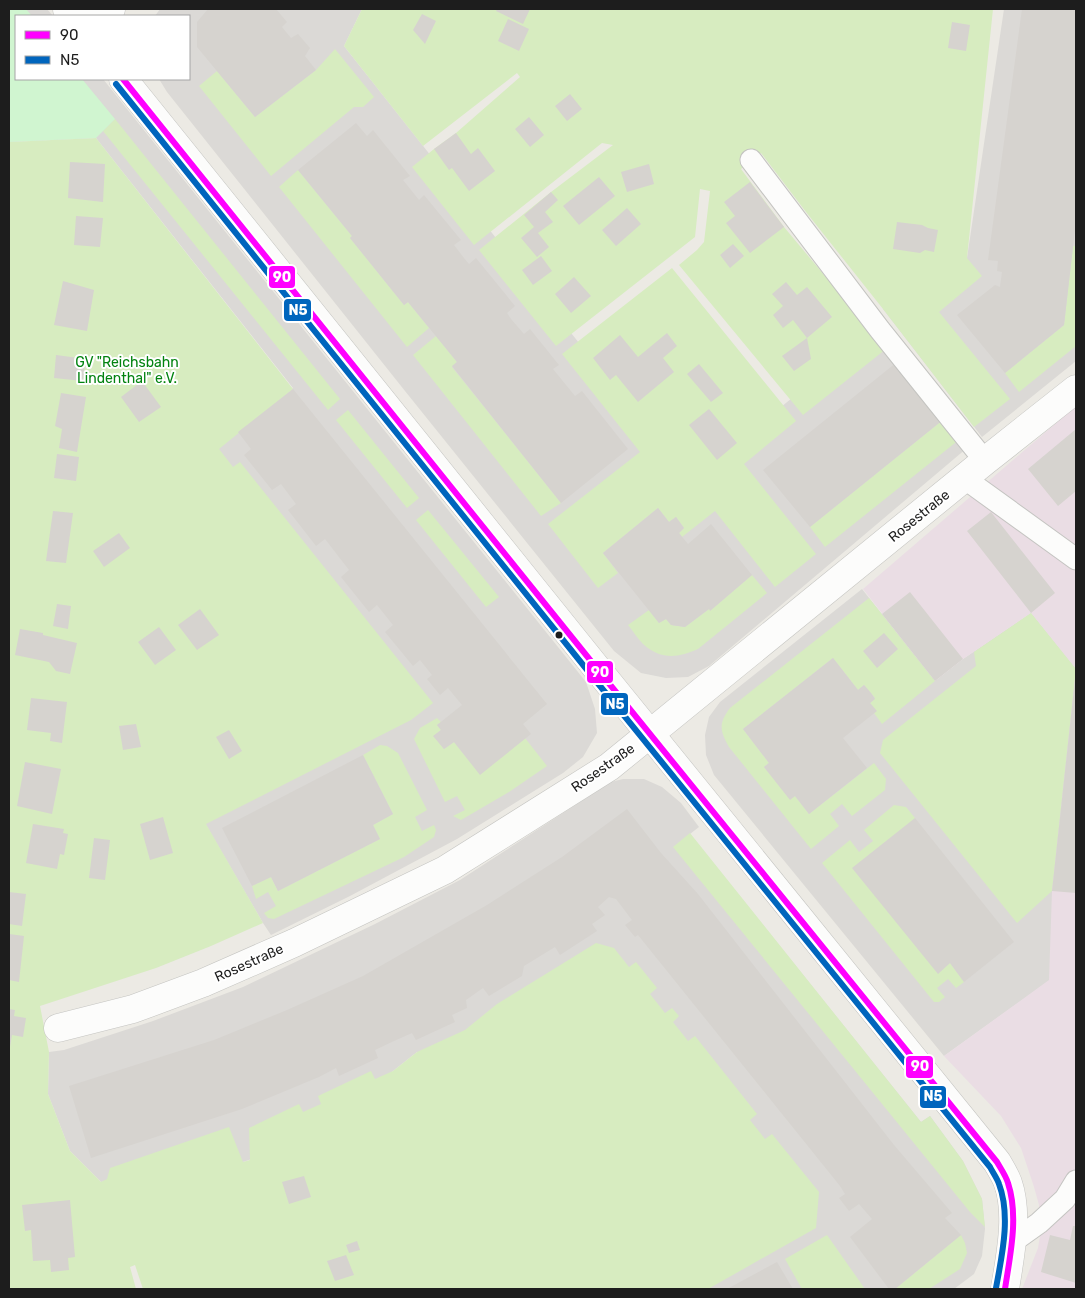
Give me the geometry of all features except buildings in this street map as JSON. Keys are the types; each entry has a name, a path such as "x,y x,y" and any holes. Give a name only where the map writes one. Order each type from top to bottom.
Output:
{"street":[{"path":"100,15 111,9"},
{"path":"124,80 996,1162 1008,1182 1013,1209 1006,1289"},
{"name":"Rosestraße","path":"58,1028 133,1009 203,983 294,943 444,870 610,767 1076,389"}],"lane":[{"path":"751,160 880,330 985,461"},
{"path":"964,478 1076,559"},
{"path":"1011,1243 1039,1223 1065,1199 1076,1181"}],"shaded area":[{"path":"9,9 47,9 52,15 15,15 15,80 104,80 586,682 595,709 597,733 583,757 563,773 457,839 350,896 271,935 206,825 218,448 293,388 96,138 9,142"},
{"path":"160,9 362,9 344,46 689,482 873,332 967,448 709,666 688,677 666,678 641,673 614,651 167,92 160,80 190,80 190,15 156,15"},
{"path":"1004,9 1076,9 1076,361 982,437 883,309 967,258"},
{"path":"1076,406 1076,669 1031,613 963,659 935,681 863,589"},
{"path":"862,589 935,681 963,659 1031,613 1076,669 1050,980 944,1056 714,775 706,755 705,735 709,717 720,702"},
{"path":"1076,669 1076,1289 1022,1289 1038,1248 1041,1230 1039,1205 1021,1148 1001,1116 944,1056 1049,980 1052,891"},
{"path":"623,779 644,779 662,787 681,803 699,827 690,834 921,1122 930,1116 963,1161 982,1199 985,1229 982,1256 974,1274 954,1289 550,1289 417,1052 291,1145 243,1162 101,1182 70,1151 48,1094 49,1052 64,1050 153,1021 243,987 375,924 460,880 611,782"}],"green space":[{"path":"9,9 26,9 31,15 15,15 15,80 83,80 115,119 96,138 9,142"},
{"path":"362,9 993,9 967,258 982,276 939,312 1010,399 974,427 761,153 741,169 784,227 886,349 803,415 679,265 704,242 710,191 700,189 695,237 556,346 479,250 613,145 602,143 474,245 412,167 456,133 520,77 517,73 423,146 344,46"},
{"path":"335,49 374,97 363,107 354,107 271,176 199,86 217,71 255,117 316,70"},
{"path":"115,119 340,399 328,410 103,131"},
{"name":"GV \"Reichsbahn Lindenthal\" e.V.","path":"96,138 293,389 219,449 233,467 240,462 433,703 411,720 206,824 263,923 156,968 40,1006 49,1052 48,1094 70,1151 101,1182 107,1179 110,1168 229,1127 243,1162 250,1160 249,1128 299,1104 303,1112 321,1104 318,1096 371,1071 375,1079 393,1071 417,1052 465,1030 497,1004 596,943 614,948 629,967 636,962 657,988 650,994 665,1013 672,1008 679,1016 673,1022 688,1041 695,1036 757,1114 750,1120 765,1139 772,1134 819,1192 816,1228 708,1289 143,1289 135,1265 130,1267 136,1289 9,1289 9,142"},
{"path":"298,170 352,236 350,238 404,305 408,302 429,328 407,347 279,187"},
{"path":"1073,246 1076,246 1076,346 1019,392 1005,373 1064,325"},
{"path":"672,268 796,421 744,464 816,554 775,587 715,511 682,537 679,533 684,528 676,517 669,522 658,508 603,553 618,573 598,588 548,524 640,452 562,354"},
{"path":"436,336 457,362 452,367 561,503 541,516 413,355"},
{"path":"348,410 419,498 407,508 336,420"},
{"path":"944,419 960,439 825,547 810,527"},
{"path":"428,510 499,597 486,607 416,520"},
{"path":"752,575 767,593 698,649 691,652 677,656 656,653 643,644 628,625 649,610 659,623 666,619 671,625 685,627 709,609 711,610"},
{"path":"869,598 935,681 882,724 870,703 875,698 864,685 858,690 833,658 743,729 769,763 764,767 790,799 795,796 809,814 874,763 886,779 885,790 852,816 842,804 830,814 839,826 811,849 729,747 722,732 722,723 730,708"},
{"path":"1031,613 1076,669 1052,891 1017,923 880,753 883,740 976,666 974,652"},
{"path":"437,718 441,722 437,725 441,730 434,736 444,749 454,742 480,774 525,738 547,766 509,792 461,820 453,816 465,810 457,796 445,802 414,739 420,728"},
{"path":"380,745 387,746 398,753 427,810 415,817 422,831 434,825 436,830 434,837 404,857 274,919 268,918 264,913 276,906 268,892 256,899 252,886 271,877 278,891 380,839 373,825 393,814 363,755"},
{"path":"894,805 906,807 915,818 938,973 950,963 964,982 956,988 948,979 937,988 945,997 939,1002 934,1002 822,863 850,840 859,852 873,841 864,830"},
{"path":"690,833 921,1122 930,1116 963,1161 982,1199 985,1227 970,1212 673,847"},
{"path":"827,1235 865,1289 802,1289 785,1259"},
{"path":"961,1235 967,1253 960,1269 929,1289 895,1289"}],"transit line":[{"name":"90","path":"124,80 997,1162 1007,1180 1013,1209 1011,1249 1005,1289"},
{"name":"N5","path":"116,84 990,1167 1003,1196 1005,1222 996,1288"}]}
